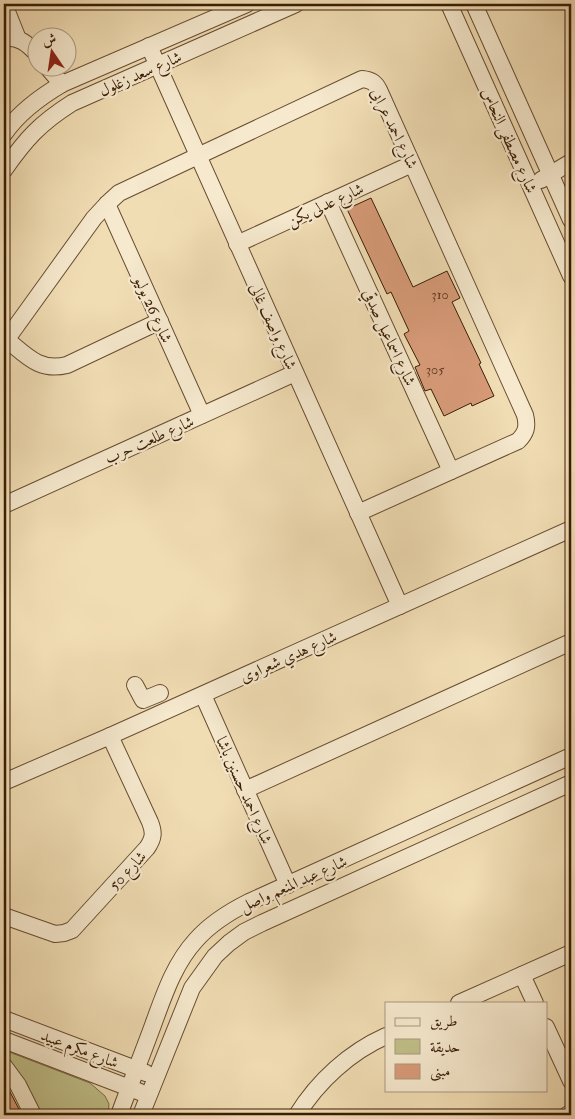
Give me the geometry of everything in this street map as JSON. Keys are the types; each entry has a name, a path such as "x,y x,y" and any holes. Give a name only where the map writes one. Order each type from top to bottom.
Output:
{"street":[{"path":"4,4 11,38 28,45"},
{"name":"شارع سعد زغلول","path":"4,134 23,111 42,96 62,84 247,4"},
{"name":"شارع سعد زغلول","path":"4,170 24,141 55,114 72,103 296,4"},
{"name":"شارع مصطفى النحاس","path":"449,4 571,276"},
{"name":"شارع مصطفى النحاس","path":"474,4 571,220"},
{"name":"شارع واصف غالى","path":"148,46 400,606"},
{"path":"57,78 62,84"},
{"name":"شارع احمد عرابى","path":"5,341 94,218 119,193 362,80 369,80 375,84 412,164 527,425 525,434 518,441 358,513"},
{"path":"531,186 571,162"},
{"name":"شارع عدلى يكن","path":"237,244 412,164"},
{"name":"شارع اسماعيل صدقي","path":"328,202 451,471"},
{"name":"شارع 26 يوليو","path":"107,204 202,415"},
{"path":"5,341 41,365 58,368 160,321"},
{"name":"شارع طلعت حرب","path":"4,505 295,373"},
{"name":"شارع هدي شعراوى","path":"4,782 203,695 571,529"},
{"path":"245,790 571,642"},
{"path":"135,686 142,700 155,696 158,715"},
{"name":"شارع احمد حسنين باشا","path":"203,695 288,885"},
{"name":"شارع 50","path":"4,916 55,934 64,934 72,930 147,848 152,840 153,831 150,822 110,736"},
{"name":"شارع عبد المنعم واصل","path":"119,1115 170,981 183,957 196,940 212,925 229,912 571,756"},
{"name":"شارع عبد المنعم واصل","path":"141,1115 192,988 215,956 229,943 244,932 262,923 571,782"},
{"path":"433,819 442,841"},
{"path":"461,1002 571,953"},
{"path":"522,975 535,1002"},
{"name":"شارع مكرم عبيد","path":"4,1019 155,1077"},
{"path":"548,1031 571,1081"},
{"path":"297,1115 323,1081 346,1060 372,1042 385,1036"},
{"name":"شارع مكرم عبيد","path":"4,1040 148,1096"},
{"path":"4,1066 18,1085 33,1115"},
{"path":"567,1115 571,1114"}],"green space":[{"path":"4,1050 90,1083 105,1096 109,1104 108,1115 36,1115 4,1065"}],"building":[{"path":"371,198 413,287 447,271 460,298 452,302 481,363 479,364 494,396 472,406 471,403 444,416 431,389 425,391 415,367 420,365 404,334 409,331 391,292 387,294 347,209"},
{"path":"4,1083 9,1090 22,1115 4,1115"}]}
